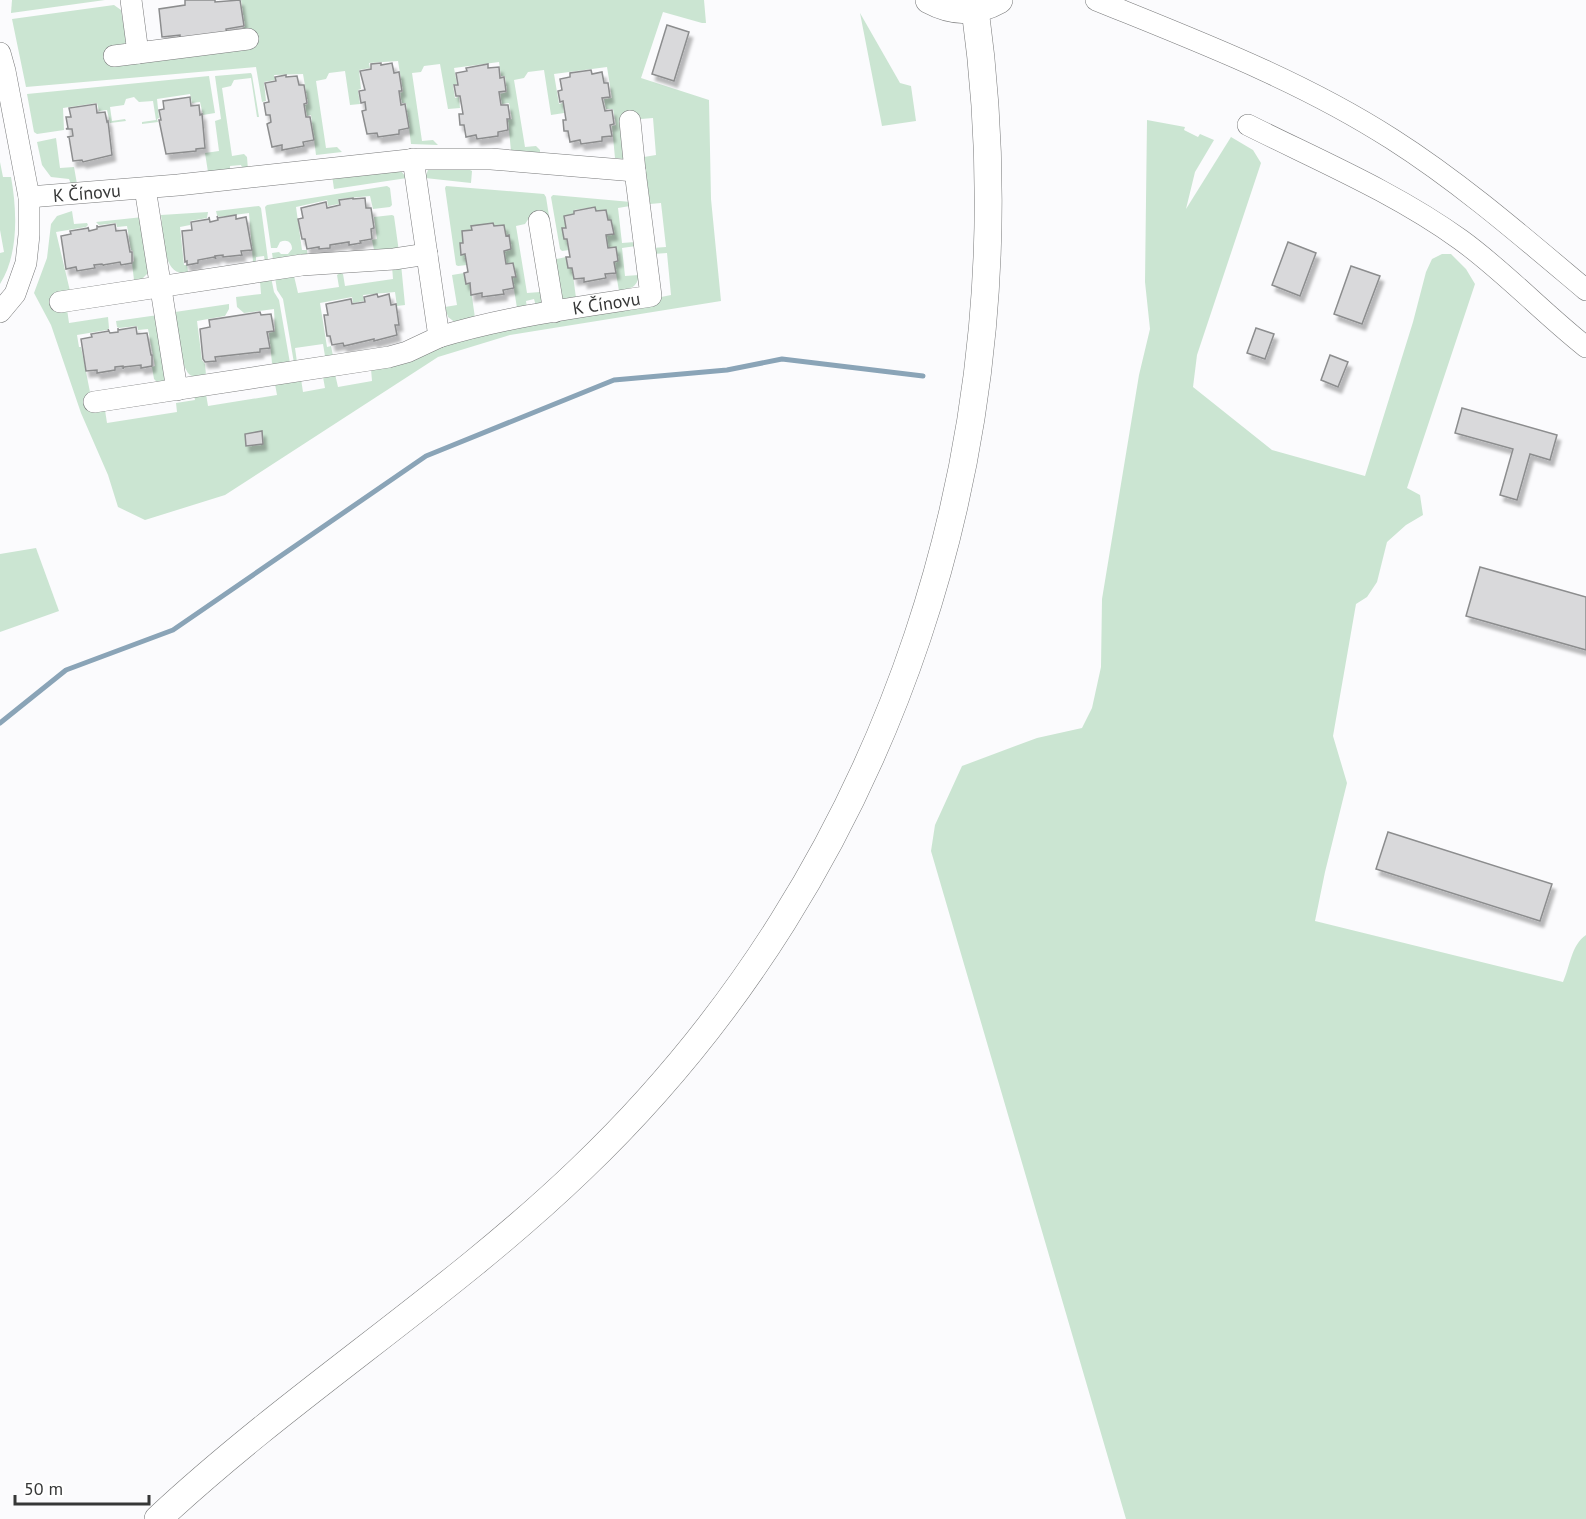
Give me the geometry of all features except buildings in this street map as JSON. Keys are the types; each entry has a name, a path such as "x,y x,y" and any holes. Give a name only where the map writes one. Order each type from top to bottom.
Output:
{"main road":[{"path":"158,1519 255,1434 495,1246 592,1159 663,1082 724,1006 784,920 829,842 869,760 910,659 947,540 968,442 983,333 989,231 986,113 987,5 954,9 930,0"}],"street":[{"path":"131,0 138,53"},
{"path":"1096,0 1280,77 1364,122 1464,189 1586,290"},
{"path":"114,56 248,39"},
{"name":"K Čínovu","path":"0,53 29,197 26,263 15,294 0,312"},
{"name":"K Čínovu","path":"94,402 389,357 407,352 439,337 478,326 651,296 630,121"},
{"path":"1248,125 1422,214 1461,240 1586,347"},
{"path":"413,159 439,337"},
{"name":"K Čínovu","path":"29,197 145,188 413,159 491,159 635,171"},
{"name":"K Čínovu","path":"145,188 177,390"},
{"path":"539,221 554,312"},
{"path":"60,302 302,265 394,259 427,254"}],"green space":[{"path":"12,0 105,0 11,13"},
{"path":"241,0 704,0 706,23 663,12 641,78 709,100 711,199 721,301 510,335 438,357 225,495 145,520 118,507 108,475 81,413 51,325 34,293 47,258 51,224 57,216 72,211 74,224 87,223 88,225 56,232 70,291 67,309 69,323 108,317 109,328 107,330 77,335 91,397 105,410 107,423 177,412 176,403 195,400 194,394 206,394 208,406 277,395 275,384 301,379 303,392 325,388 323,377 335,374 338,387 372,381 371,369 479,334 671,295 667,253 653,254 652,248 666,247 661,203 650,204 644,157 656,155 653,118 623,119 625,159 615,158 612,126 616,125 613,109 606,109 604,99 612,98 607,67 554,74 559,104 563,103 564,113 551,115 544,70 528,72 524,78 514,80 525,147 536,146 540,153 511,151 508,120 512,119 509,103 502,104 500,94 507,92 505,76 501,76 499,62 454,68 457,84 453,85 455,98 459,97 460,108 448,109 440,64 424,66 421,72 412,73 422,141 433,140 438,145 411,144 406,103 402,103 400,93 403,92 398,61 369,63 370,68 359,70 360,104 350,105 345,71 329,73 326,79 316,81 326,148 337,147 342,152 316,155 311,115 307,116 305,105 308,104 303,74 274,75 275,80 264,82 266,101 262,102 256,67 26,87 12,19 114,5 121,10 123,22 127,22 127,41 123,45 255,45 253,29 245,30 243,27 245,27"},
{"path":"860,13 900,83 911,86 916,121 882,126"},
{"path":"251,73 259,117 257,117 251,78 234,80 231,86 222,88 232,156 244,154 247,157 248,170 243,170 241,165 230,166 230,171 208,172 205,153 219,151 215,121 221,119 215,76"},
{"path":"209,76 215,113 203,115 200,102 192,103 190,94 157,99 158,122 142,124 142,122 156,120 153,101 139,102 134,97 126,99 124,105 110,107 112,121 125,119 126,121 110,123 107,110 99,111 97,103 63,108 64,130 37,134 34,132 27,94"},
{"path":"1147,120 1185,127 1184,130 1198,137 1200,134 1214,140 1195,172 1186,209 1231,137 1253,150 1261,163 1197,355 1193,387 1272,450 1365,476 1413,322 1426,272 1432,259 1442,254 1451,254 1466,269 1475,284 1407,488 1420,495 1423,515 1406,525 1387,542 1377,582 1367,597 1356,604 1333,736 1347,783 1315,921 1563,982 1574,950 1586,935 1586,1519 1126,1519 931,851 935,825 962,766 1037,738 1082,728 1092,708 1101,667 1102,599 1139,375 1150,329 1145,282"},
{"path":"56,138 60,168 74,167 77,184 71,184 69,179 51,177 42,165 37,142"},
{"path":"0,162 3,177 11,177 15,232 11,259 0,284 0,253 4,252 0,230"},
{"path":"438,167 470,170 472,171 471,183 425,178 428,170"},
{"path":"400,170 407,178 334,189 332,175"},
{"path":"387,186 390,188 392,205 390,207 373,209 370,196 338,199 339,204 328,206 327,200 296,207 302,250 307,250 308,260 274,266 272,253 288,254 292,247 285,241 280,242 277,248 271,248 265,207 267,205"},
{"path":"446,186 544,194 555,254 551,254 545,216 529,218 525,224 516,226 527,293 540,292 543,303 536,306 534,299 526,301 527,308 517,308 512,277 515,276 513,263 506,264 504,251 511,249 504,225 494,226 493,223 472,226 472,230 462,231 461,254 465,254 467,265 456,265"},
{"path":"553,195 631,202 630,206 618,208 622,243 635,242 636,246 622,248 625,276 639,275 635,285 619,291 606,235 614,234 606,210 596,211 595,207 574,210 574,214 564,216 566,228 562,229 569,250 560,249 551,197"},
{"path":"259,206 269,267 266,267 264,256 256,257 256,262 253,262 249,213 219,217 216,211"},
{"path":"208,212 207,218 190,221 190,225 180,227 184,265 187,265 188,272 179,273 173,269 166,253 161,215"},
{"path":"392,215 399,252 374,250 372,240 377,239 374,217"},
{"path":"143,217 150,271 142,279 134,280 133,251 127,226 117,227 116,223 99,225 96,222"},
{"path":"566,257 568,268 572,268 576,298 561,302 552,260"},
{"path":"401,264 405,305 397,306 395,292 363,295 364,301 353,303 352,297 320,303 327,347 331,346 333,356 325,356 323,344 295,348 297,362 294,363 283,299 277,290 275,277 294,276 298,293 339,287 337,275 340,273 343,274 345,286 393,279 392,266"},
{"path":"464,273 466,283 470,283 475,318 456,323 448,317 445,307 457,305 452,275"},
{"path":"271,277 274,292 279,300 290,363 274,365 272,363 269,333 275,331 274,309 244,313 237,307 236,297 261,294 260,281"},
{"path":"229,304 225,316 197,321 206,375 192,376 188,373 182,357 175,312"},
{"path":"158,315 167,380 158,383 154,379 152,367 155,366 148,329 138,330 137,326 119,328 116,321"},
{"path":"36,548 59,611 0,632 0,554"}],"waterway":[{"path":"0,723 66,670 173,630 426,456 614,380 727,370 782,359 923,376"}]}
